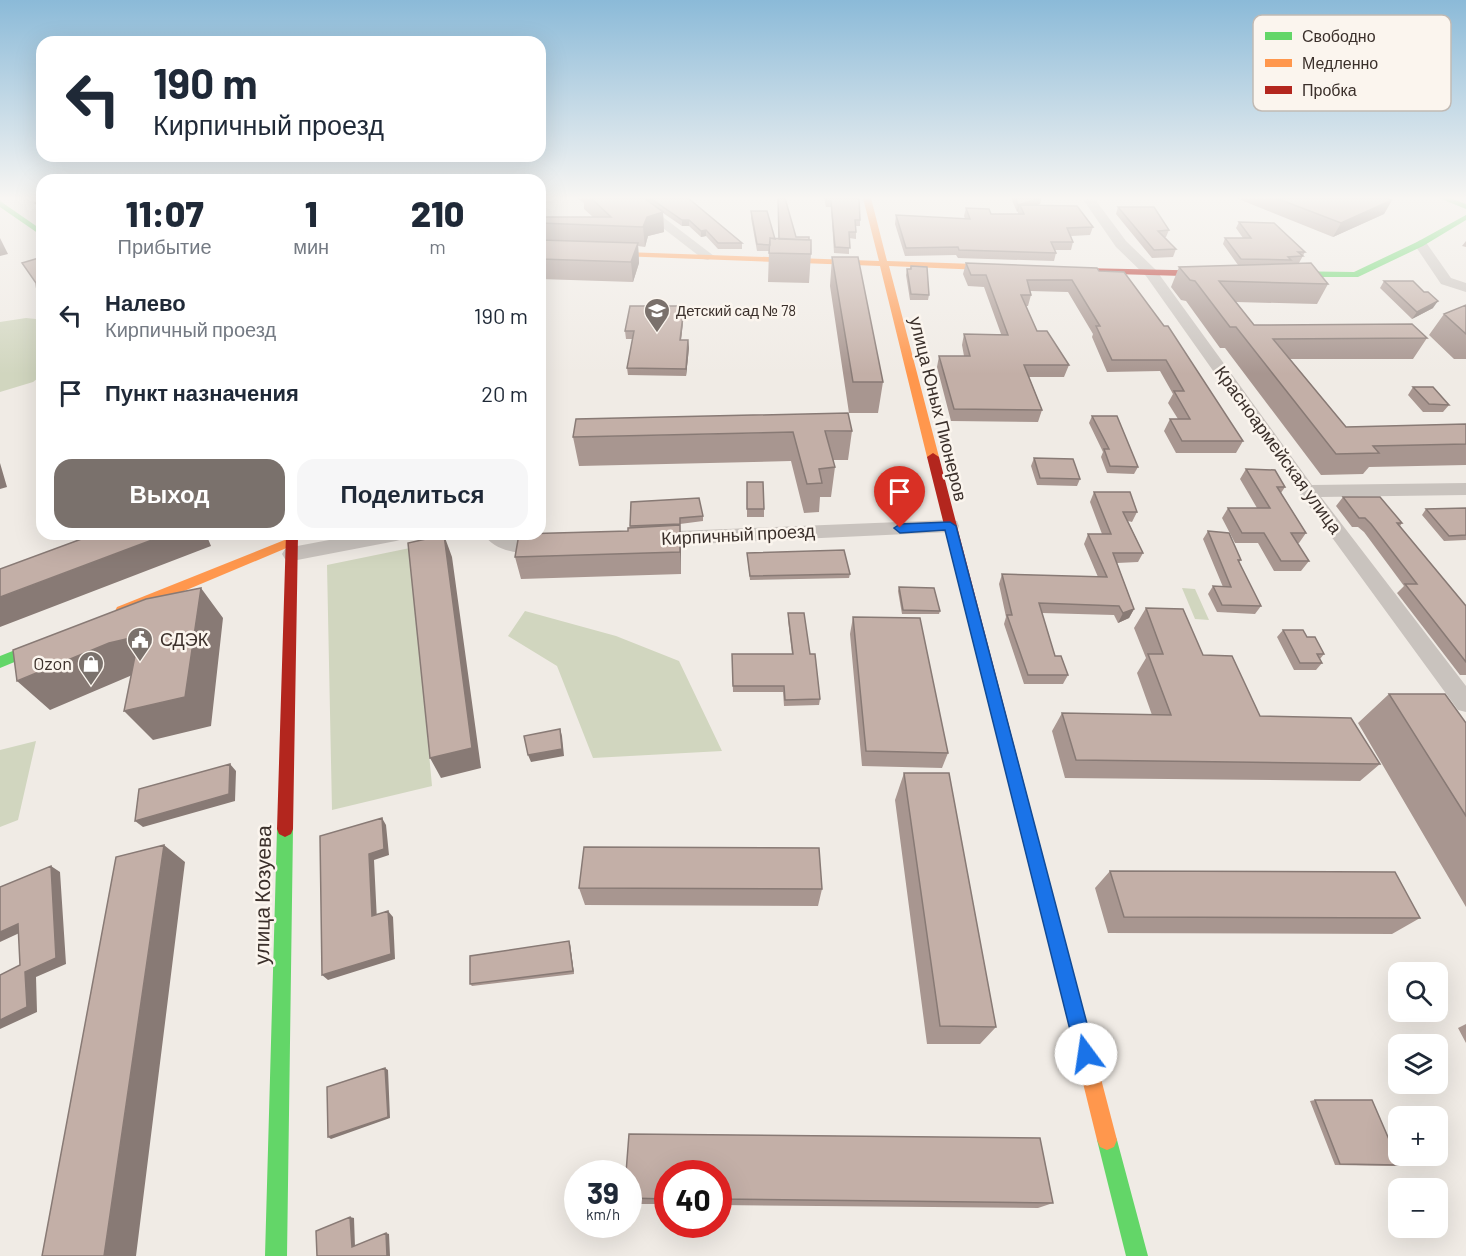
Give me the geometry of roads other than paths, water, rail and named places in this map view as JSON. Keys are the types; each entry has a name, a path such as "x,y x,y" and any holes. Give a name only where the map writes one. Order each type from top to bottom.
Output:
{"street":[{"path":"721,257 1020,269"},
{"name":"улица Юных Пионеров","path":"880,257 1137,1256"},
{"name":"Красноармейская улица","path":"1134,257 1151,273 1307,491 1466,703"},
{"path":"1265,274 1355,275 1392,257"},
{"path":"1429,257 1446,281 1466,288"},
{"path":"1068,270 1231,274"},
{"path":"1307,491 1466,489"},
{"name":"Кирпичный проезд","path":"638,540 950,526"},
{"path":"105,618 292,543 327,540"},
{"path":"503,540 513,546 568,543"},
{"name":"улица Козуева","path":"276,1256 292,543"},
{"path":"0,662 63,636"}],"place":[{"name":"Детский сад № 78","path":"657,334"},
{"name":"СДЭК","path":"140,663"},
{"name":"Ozon","path":"91,687"}]}
